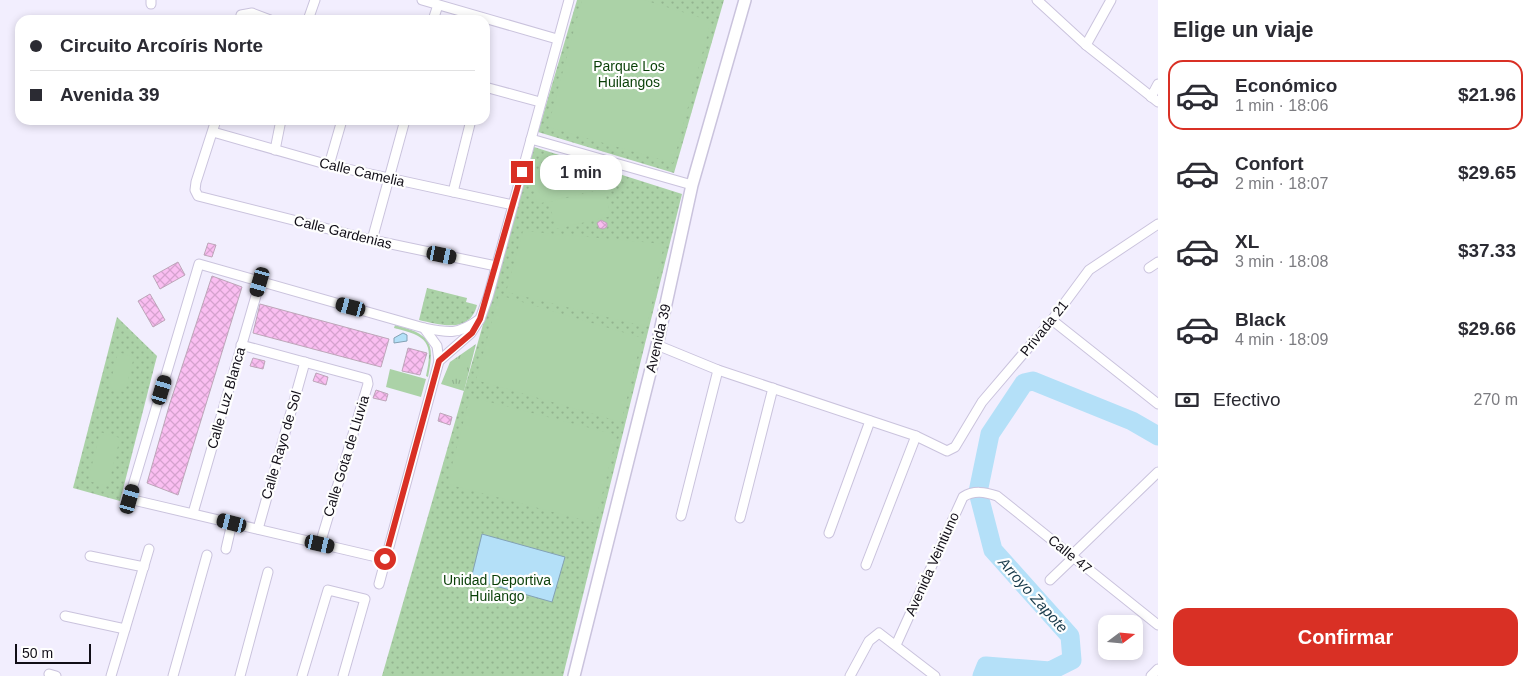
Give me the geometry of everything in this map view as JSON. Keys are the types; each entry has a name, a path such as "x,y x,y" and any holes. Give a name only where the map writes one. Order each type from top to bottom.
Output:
{"street":[{"path":"310,15 315,0"},
{"path":"422,0 473,15"},
{"path":"439,361 472,333 480,319 569,0"},
{"name":"Avenida 39","path":"574,676 657,346 692,185 745,0"},
{"path":"1037,0 1086,45 1154,100 1158,84"},
{"path":"1086,45 1111,0"},
{"path":"435,15 438,5"},
{"path":"490,20 557,39"},
{"path":"490,88 540,102"},
{"path":"213,132 215,125"},
{"path":"275,150 280,125"},
{"path":"329,165 341,125"},
{"path":"372,240 404,125"},
{"path":"453,192 470,125"},
{"name":"Calle Camelia","path":"213,132 388,180 513,205"},
{"name":"Calle Gardenias","path":"213,132 195,190 198,196 372,240 496,266"},
{"path":"531,138 692,185"},
{"name":"Privada 21","path":"916,436 947,451 955,447 982,402 1052,320 1089,270 1158,224"},
{"path":"1149,268 1158,262"},
{"path":"385,559 130,499 199,264 424,328 450,333 466,330 480,319"},
{"name":"Calle Luz Blanca","path":"193,514 260,282"},
{"path":"1052,320 1158,404"},
{"path":"379,584 439,361 436,346 424,328"},
{"name":"Calle Gota de Lluvia","path":"241,345 367,379 368,384 320,544"},
{"path":"657,346 718,370 916,436 866,564"},
{"name":"Calle Rayo de Sol","path":"258,529 305,362"},
{"path":"681,516 718,370"},
{"path":"740,518 773,388"},
{"path":"829,533 870,421"},
{"path":"1050,580 1158,472"},
{"name":"Calle 47","path":"978,492 997,496 1158,626"},
{"name":"Avenida Veintiuno","path":"896,645 963,497 969,493 978,492"},
{"path":"226,549 232,523"},
{"path":"111,676 150,549"},
{"path":"173,676 207,555"},
{"path":"90,556 144,567"},
{"path":"240,676 268,572"},
{"path":"302,676 328,590 365,599 343,676"},
{"path":"65,616 125,629"},
{"path":"850,676 860,654 872,636 879,633 935,676"},
{"path":"1151,676 1158,668"}],"green space":[{"name":"Parque Los Huilangos","path":"577,0 724,0 674,173 538,132"},
{"name":"Parque Los Huilangos","path":"582,0 644,0 711,21 673,163 548,127"},
{"name":"Unidad Deportiva Huilango","path":"534,147 682,194 563,676 382,676"},
{"path":"586,164 592,191 537,204 531,177"},
{"path":"604,189 611,216 556,229 549,202"},
{"path":"523,231 664,244 647,327 506,292"},
{"path":"427,288 467,298 466,302 477,305 473,314 468,320 454,325 436,324 419,320"},
{"path":"499,295 642,338 621,422 476,380"},
{"path":"117,317 157,356 120,501 73,488"},
{"path":"395,325 416,332 427,341 431,355 428,377 426,376 429,355 425,342 414,334 394,328"},
{"path":"476,344 464,391 441,384 450,362"},
{"path":"118,352 134,357 125,392 109,388"},
{"path":"390,369 426,379 421,397 386,387"},
{"path":"470,397 617,435 595,523 447,484"},
{"path":"100,432 120,438 108,486 88,481"}],"water":[{"path":"403,333 407,335 407,341 394,343 394,338"},
{"path":"482,534 565,557 552,602 471,579"}],"building":[{"path":"601,220 607,223 607,227 603,229 599,228 597,223"},
{"path":"208,243 216,245 212,257 204,255"},
{"path":"178,262 185,275 160,289 153,276"},
{"path":"212,276 242,287 178,495 147,483 170,403"},
{"path":"150,294 165,320 153,327 138,301"},
{"path":"260,304 389,339 381,367 253,333"},
{"path":"408,348 427,353 420,375 402,371"},
{"path":"253,358 265,361 263,369 250,366"},
{"path":"316,373 328,377 326,385 313,381"},
{"path":"376,390 388,394 386,401 373,398"},
{"path":"440,413 452,417 450,425 438,421"}],"waterway":[{"name":"Arroyo Zapote","path":"982,676 986,666 1050,671 1072,660 1070,636 993,550 978,492 990,434 1024,383 1033,381 1132,421 1158,436"}],"route":[{"path":"385,559 439,361 472,333 480,319 522,172"}]}
